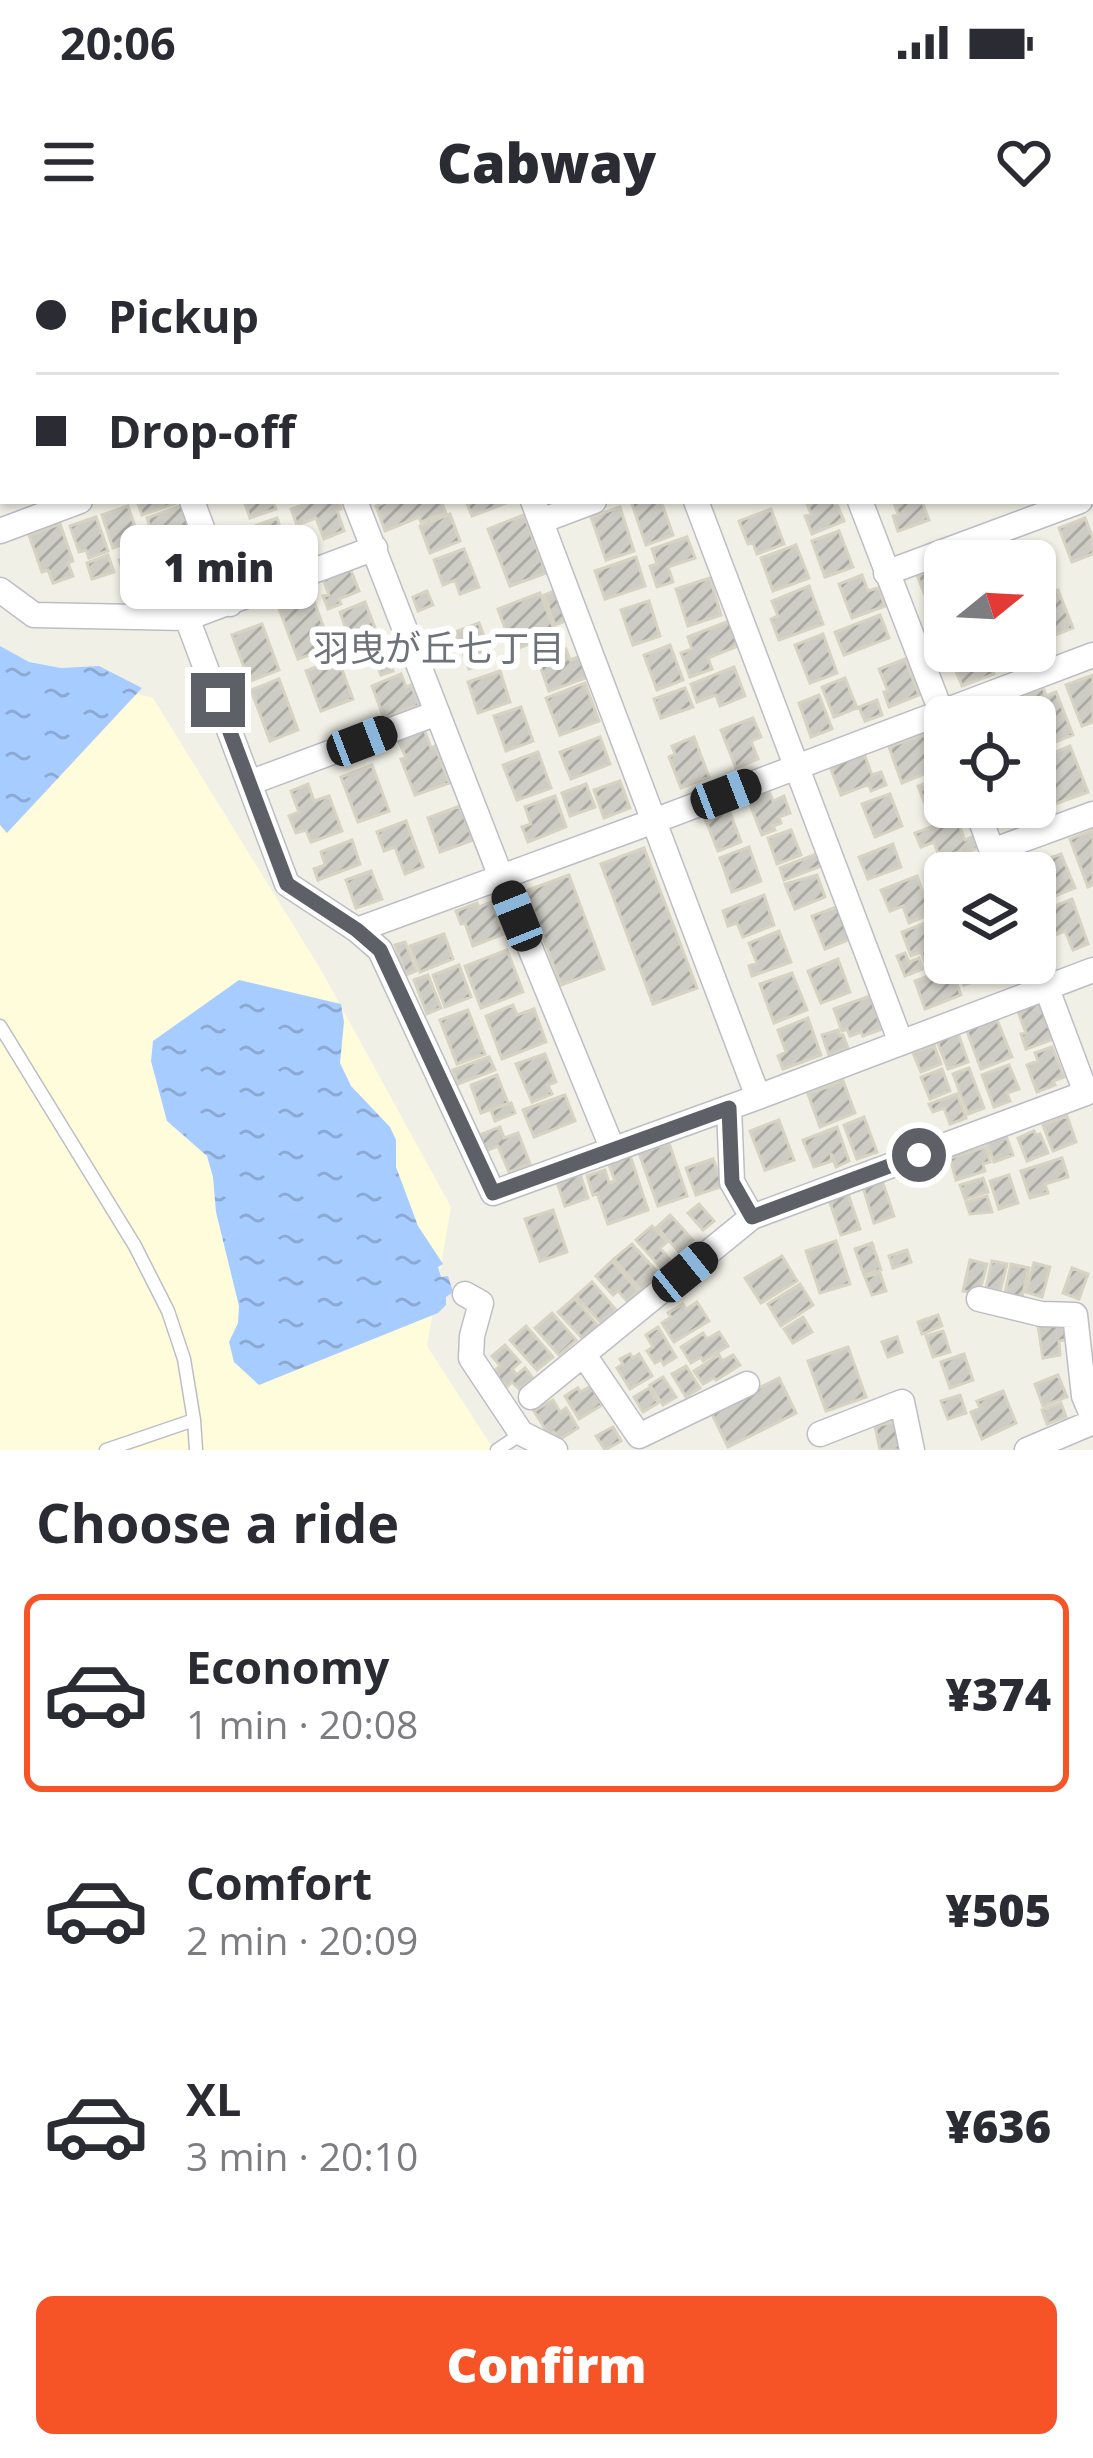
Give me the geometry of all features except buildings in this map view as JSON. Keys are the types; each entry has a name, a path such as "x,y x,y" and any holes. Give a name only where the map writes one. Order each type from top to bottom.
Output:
{"street":[{"path":"0,531 72,504"},
{"path":"193,504 230,604"},
{"path":"357,504 501,877 613,1150"},
{"path":"577,504 537,511 758,1097"},
{"path":"697,504 901,1043"},
{"path":"861,504 935,696"},
{"path":"886,573 1073,504"},
{"path":"0,590 34,615 187,618 375,548"},
{"path":"187,618 287,884 380,950 493,1193 1093,970"},
{"path":"994,696 1093,655"},
{"path":"249,783 437,713"},
{"path":"357,930 924,723"},
{"path":"1016,852 1093,814"},
{"path":"532,1397 752,1217 1089,1102 1046,984"},
{"path":"729,1108 732,1182 752,1217"},
{"path":"465,1294 481,1303 471,1358 521,1433 555,1450"},
{"path":"979,1299 1041,1314 1076,1315 1084,1396 1093,1420 1027,1450"},
{"path":"584,1354 639,1436 747,1384"},
{"path":"820,1434 902,1402 912,1450"}],"lane":[{"path":"0,1026 135,1246 168,1310 184,1359 196,1450"},
{"path":"106,1450 194,1420"},
{"path":"497,1450 521,1433"}],"shaded area":[{"path":"0,653 9,661 153,698 321,970 451,1207 427,1346 494,1450 0,1450"}],"water":[{"path":"0,646 29,662 61,668 99,666 142,688 7,833 0,825"},
{"path":"239,980 341,1004 340,1063 351,1086 390,1127 396,1140 396,1167 418,1226 443,1264 438,1267 441,1277 448,1276 453,1292 438,1313 259,1385 234,1362 229,1342 239,1306 207,1156 167,1121 151,1061 153,1041"}],"district":[{"name":"羽曳が丘七丁目","path":"439,647"}],"route":[{"path":"218,700 287,884 380,950 493,1193 729,1108 732,1182 752,1217 919,1155"}]}
